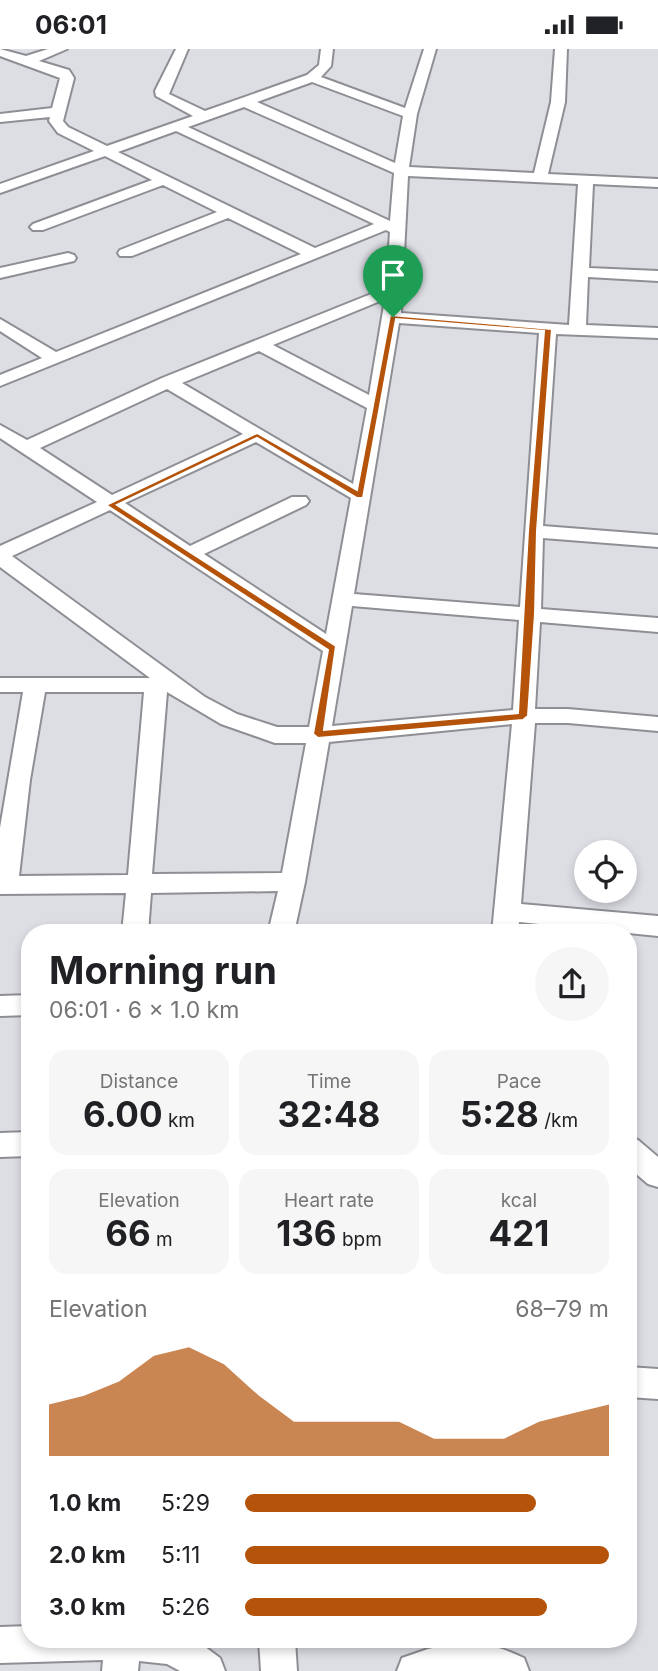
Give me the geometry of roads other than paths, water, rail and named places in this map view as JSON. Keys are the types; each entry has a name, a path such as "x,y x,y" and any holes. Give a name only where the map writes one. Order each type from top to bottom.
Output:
{"street":[{"path":"27,60 61,49"},
{"path":"181,49 162,91 163,96 206,117"},
{"path":"0,189 312,78 325,66 327,49"},
{"path":"283,924 293,882 393,317 392,227 410,114 430,49"},
{"path":"540,179 558,102 561,49"},
{"path":"0,52 58,70 68,78 56,121 63,130 314,254"},
{"path":"312,78 410,114"},
{"path":"247,103 401,171 658,183"},
{"path":"0,118 57,112"},
{"path":"178,127 392,227"},
{"path":"38,227 164,180"},
{"path":"577,331 586,180"},
{"path":"126,253 229,212"},
{"path":"0,381 314,254 392,227"},
{"path":"0,273 68,258"},
{"path":"580,272 658,276"},
{"path":"24,448 169,382 394,290"},
{"path":"393,317 577,331 658,333"},
{"path":"0,324 55,359"},
{"path":"548,329 523,716 506,923 557,924"},
{"path":"260,345 376,406"},
{"path":"169,382 360,496"},
{"path":"0,430 187,555 333,648"},
{"path":"257,435 0,556 165,685 229,719 275,734 318,734 523,716 568,716 658,724"},
{"path":"187,555 299,501"},
{"path":"533,531 658,541"},
{"path":"344,599 658,625"},
{"path":"34,684 9,780 2,885 293,882"},
{"path":"0,685 165,685"},
{"path":"136,924 165,685"},
{"path":"637,926 658,926"},
{"path":"0,1006 21,1005"},
{"path":"0,1145 21,1144"},
{"path":"637,1157 658,1175"},
{"path":"637,1383 658,1384"},
{"path":"0,1645 21,1646"},
{"path":"61,1648 122,1651 152,1648"},
{"path":"175,1648 197,1661 206,1671"},
{"path":"415,1671 455,1660 492,1661 511,1671"}]}
